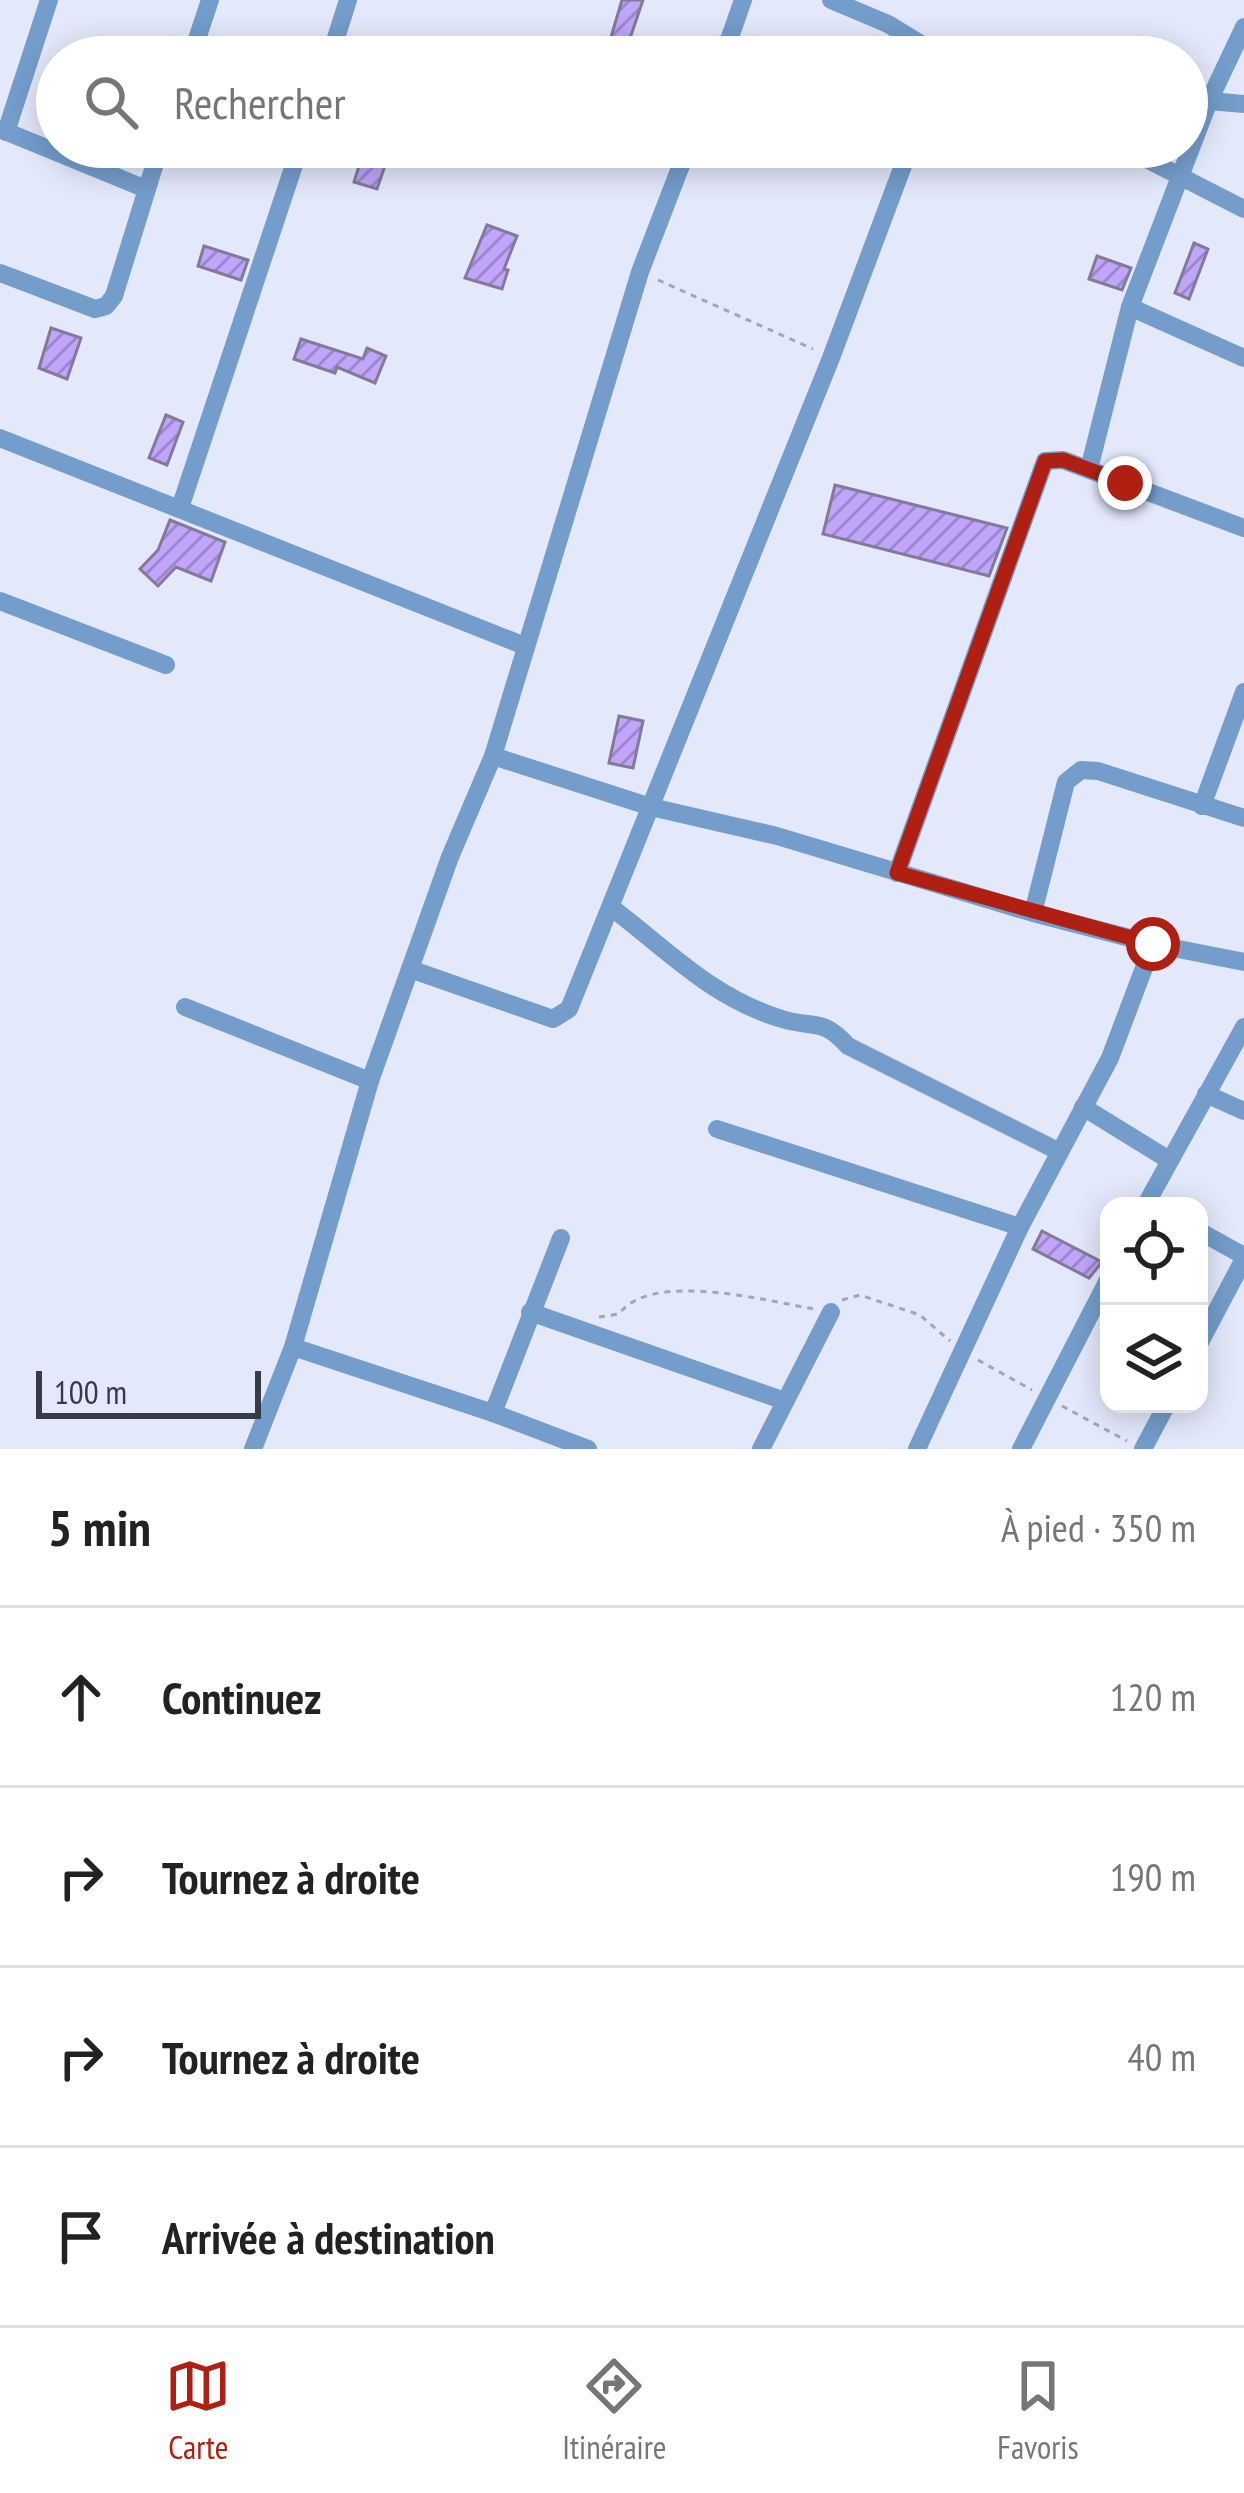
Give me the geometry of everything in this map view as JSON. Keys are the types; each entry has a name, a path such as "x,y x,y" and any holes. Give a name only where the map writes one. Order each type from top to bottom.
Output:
{"street":[{"path":"36,36 49,0"},
{"path":"197,36 210,0"},
{"path":"337,36 348,0"},
{"path":"730,36 743,0"},
{"path":"831,0 907,36"},
{"path":"1244,26 1209,101 1244,104"},
{"path":"36,37 3,131 36,144"},
{"path":"96,168 146,188"},
{"path":"0,273 95,309 106,306 114,296 153,168"},
{"path":"180,508 293,168"},
{"path":"253,1449 293,1347 370,1081 450,857 493,756 640,272 680,168"},
{"path":"410,969 553,1019 569,1009 831,358 902,168"},
{"path":"1166,168 1244,209"},
{"path":"1089,470 1130,307 1183,168"},
{"path":"1130,307 1244,358"},
{"path":"0,438 525,646"},
{"path":"897,873 1045,461 1063,460 1244,528"},
{"path":"0,601 166,665"},
{"path":"1202,806 1244,692"},
{"path":"493,756 651,807 776,836 1033,913 1244,962"},
{"path":"1033,913 1066,782 1081,770 1098,771 1244,818"},
{"path":"612,908 716,993 787,1021 831,1028 848,1046 1060,1152"},
{"path":"916,1449 965,1353 1020,1227 1110,1058 1153,944"},
{"path":"185,1007 370,1081"},
{"path":"1152,1197 1244,1027"},
{"path":"1206,1094 1244,1111"},
{"path":"1083,1106 1169,1160"},
{"path":"717,1129 1020,1227"},
{"path":"1208,1236 1244,1258 1208,1327"},
{"path":"493,1413 561,1238"},
{"path":"1021,1449 1100,1296"},
{"path":"530,1312 785,1401"},
{"path":"761,1449 831,1312"},
{"path":"293,1347 588,1449"},
{"path":"1142,1449 1162,1413"}],"path":[{"path":"640,272 831,358"},
{"path":"594,1318 619,1314 627,1302 641,1296 683,1291 831,1312 841,1301 860,1295 920,1315 965,1353 1142,1449"}],"building":[{"path":"622,0 643,0 631,36 611,36"},
{"path":"358,168 384,168 377,189 354,182"},
{"path":"487,225 517,236 502,289 465,278"},
{"path":"1194,243 1208,249 1189,299 1175,293"},
{"path":"204,246 248,260 241,280 198,266"},
{"path":"1097,256 1131,268 1122,290 1089,279"},
{"path":"51,328 81,338 67,379 39,368"},
{"path":"301,339 363,359 367,348 386,356 375,383 337,367 335,373 294,359"},
{"path":"166,415 183,422 167,465 149,458"},
{"path":"835,485 1007,528 989,576 823,534"},
{"path":"170,520 225,542 211,581 176,567 158,586 140,569 158,550"},
{"path":"619,716 643,721 633,768 609,763"},
{"path":"1042,1231 1100,1264 1089,1278 1033,1249"}],"route":[{"path":"1125,483 1063,460 1045,461 897,873 1153,944"}]}
